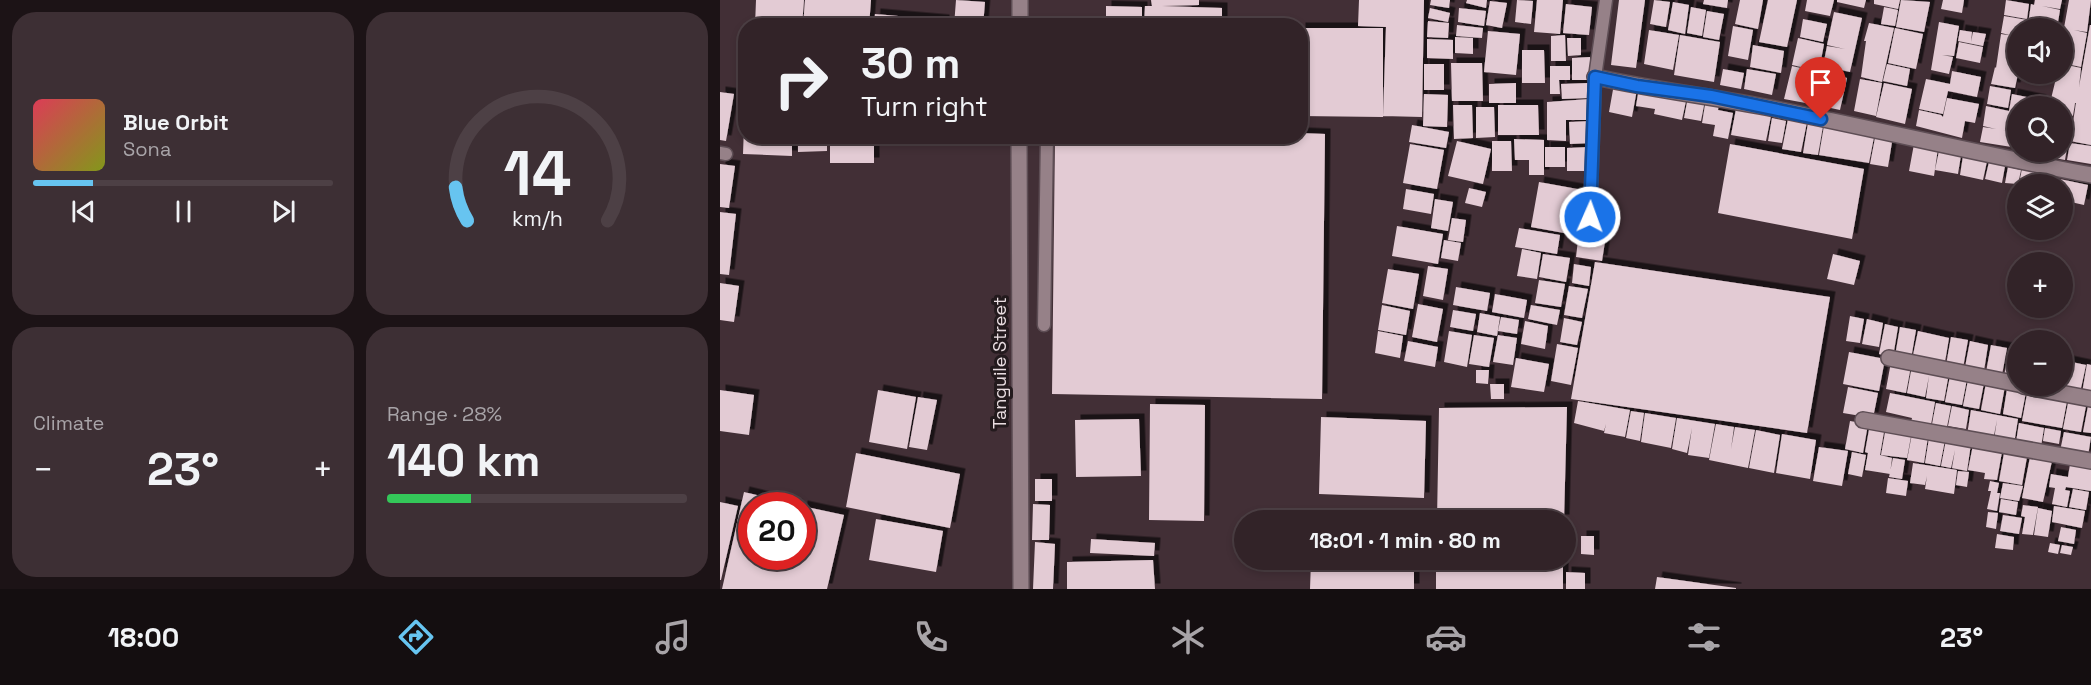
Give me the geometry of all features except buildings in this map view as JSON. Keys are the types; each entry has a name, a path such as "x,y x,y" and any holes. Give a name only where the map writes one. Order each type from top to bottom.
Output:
{"street":[{"path":"1020,0 1020,18"},
{"path":"1595,77 1744,103 2091,175"},
{"name":"Tanguile Street","path":"1019,144 1021,589"},
{"path":"1889,358 2007,382"},
{"path":"2073,396 2091,399"},
{"path":"1863,420 2091,461"}],"lane":[{"path":"1590,217 1595,77 1606,0"},
{"path":"1044,325 1047,144"}],"route":[{"path":"1590,217 1595,77 1637,86 1711,96 1821,119"}]}
